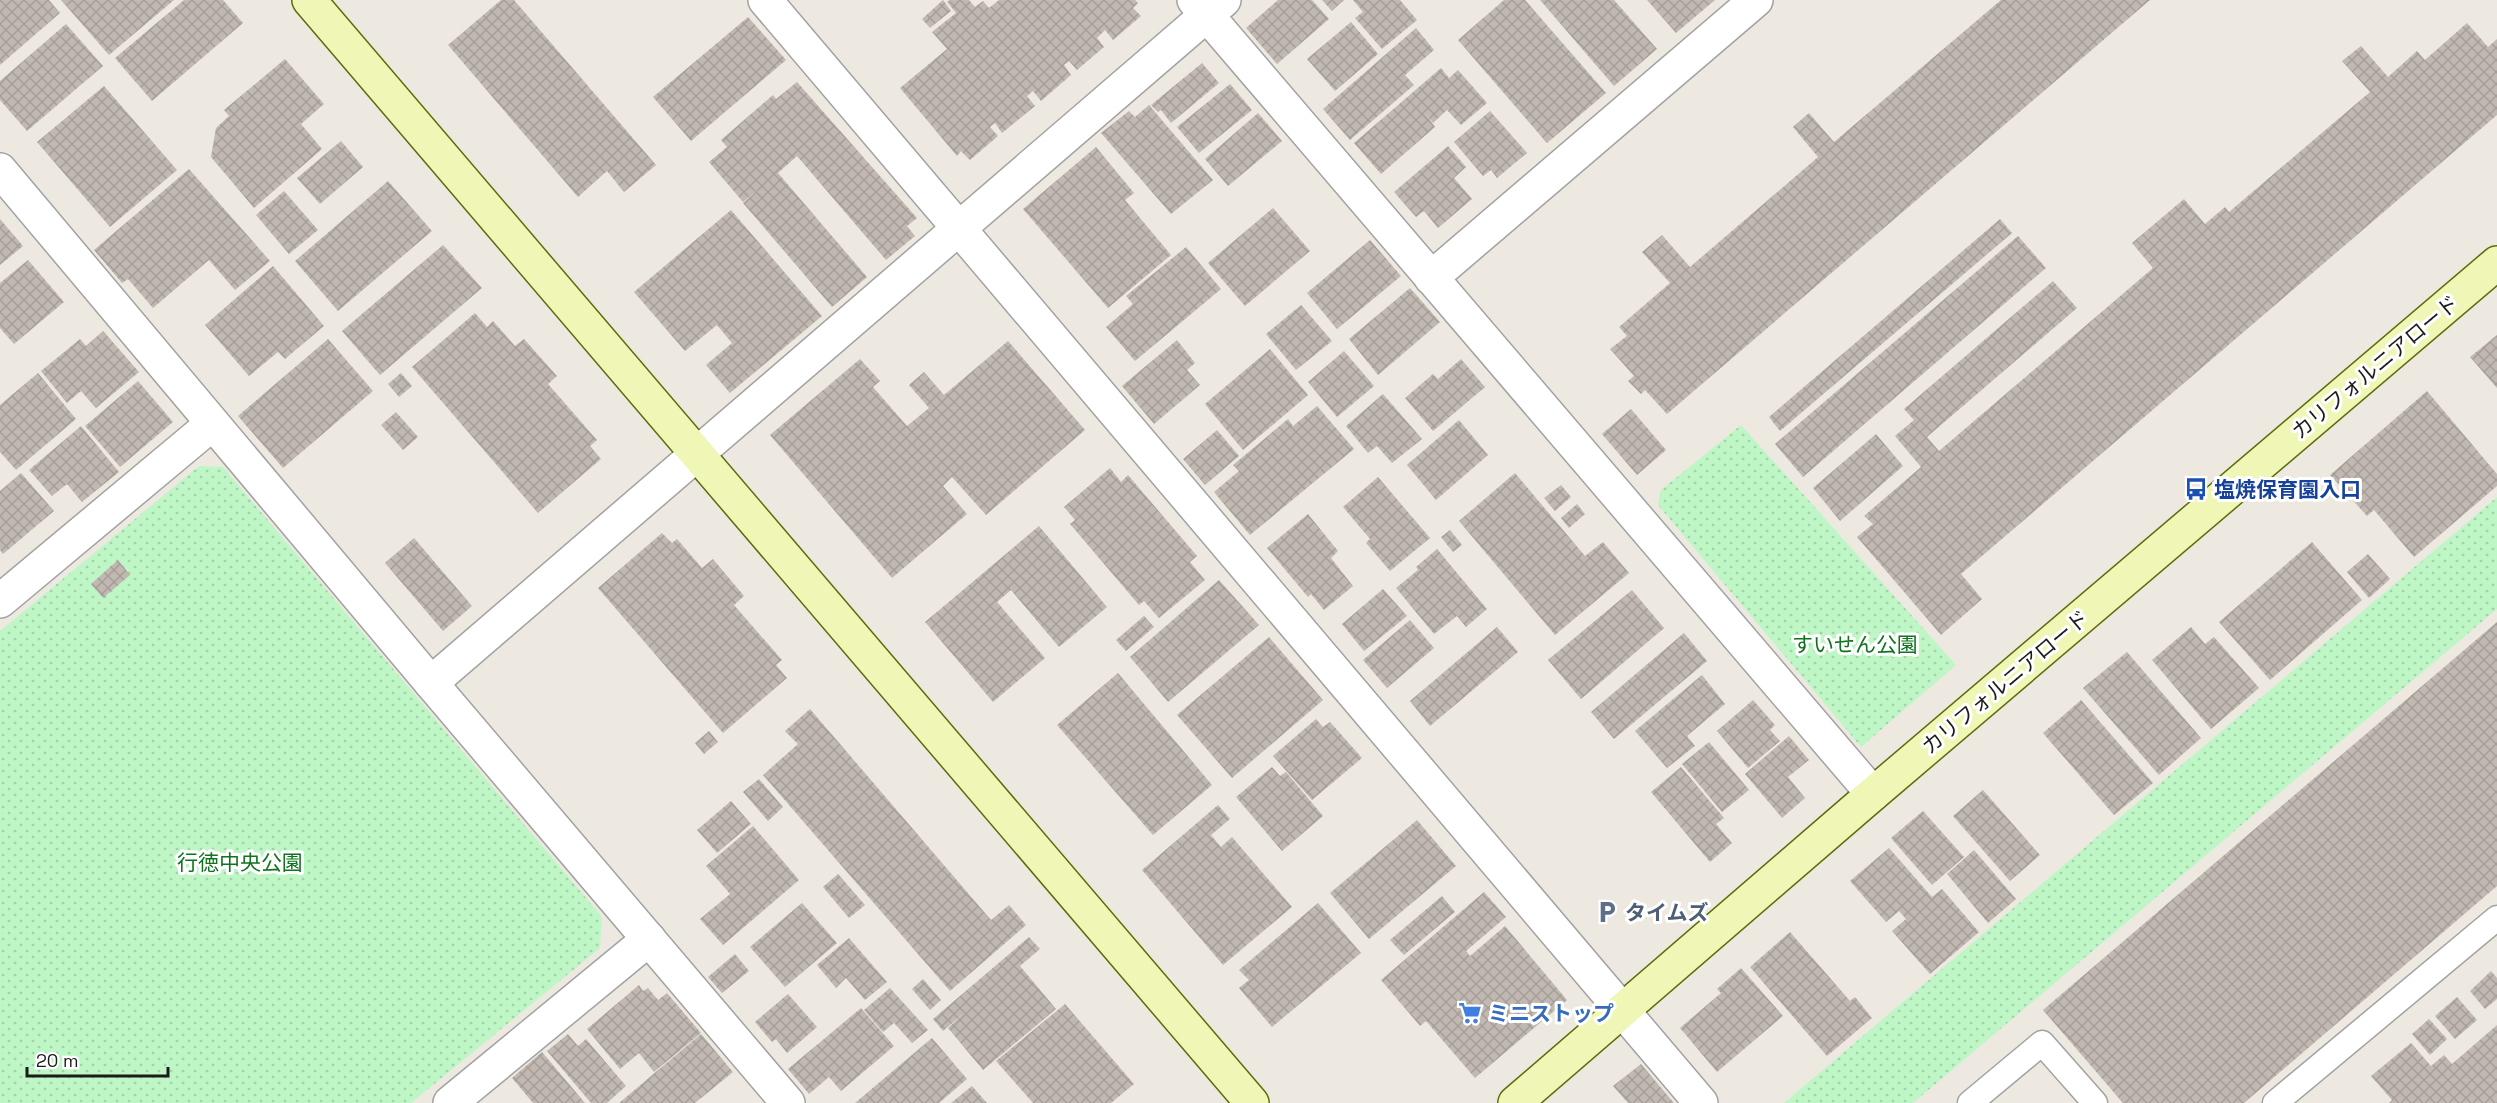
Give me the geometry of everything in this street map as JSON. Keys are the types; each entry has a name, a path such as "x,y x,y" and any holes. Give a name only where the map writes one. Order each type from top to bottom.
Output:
{"street":[{"path":"309,0 1252,1103"},
{"path":"765,0 1701,1103"},
{"path":"1431,278 1756,0"},
{"path":"431,683 958,230 1208,5 1431,278 1873,794"},
{"path":"0,170 212,424 788,1103"},
{"name":"カリフォルニアロード","path":"1515,1103 1873,794 2497,263"},
{"path":"0,601 212,424"},
{"path":"450,1103 649,939"}],"lane":[{"path":"2275,1103 2497,918"},
{"path":"1970,1103 2042,1043 2095,1103"}],"green space":[{"name":"すいせん公園","path":"1741,425 1956,665 1861,747 1658,505 1661,490"},
{"name":"行徳中央公園","path":"199,466 223,467 602,917 600,948 411,1103 0,1103 0,631"},
{"path":"2497,497 2497,609 1913,1103 1784,1103"}],"building":[{"path":"0,0 49,0 60,13 0,65"},
{"path":"61,0 174,0 109,55"},
{"path":"184,0 223,0 243,23 152,101 115,58"},
{"path":"501,0 514,0 656,165 624,192 607,171 578,197 448,45"},
{"path":"943,0 951,11 930,28 922,19"},
{"path":"969,0 975,7 983,1 989,8 999,0 1135,0 1138,3 1133,8 1141,16 1113,40 1105,30 1097,38 1104,47 1077,70 1069,61 1064,65 1071,75 1041,101 1033,91 1027,96 1035,106 1002,133 995,123 990,127 998,136 970,160 961,151 957,156 900,88 947,49 932,32 956,13 947,2"},
{"path":"1278,0 1312,0 1329,19 1277,64 1246,28"},
{"path":"1322,0 1344,0 1332,11"},
{"path":"1353,0 1400,0 1417,20 1382,49 1355,18 1363,12"},
{"path":"1504,0 1525,0 1606,93 1547,143 1458,40"},
{"path":"1540,0 1614,0 1657,49 1614,86"},
{"path":"1647,0 1715,0 1676,33"},
{"path":"2001,0 2150,0 1667,414 1645,390 1641,394 1628,381 1634,376 1610,349 1627,336 1619,327 1670,283 1642,252 1662,235 1690,267 1818,157 1793,127 1809,113 1834,142"},
{"path":"748,17 786,60 691,141 653,97"},
{"path":"1351,22 1378,54 1335,91 1307,59"},
{"path":"2467,23 2488,47 2497,39 2497,115 1961,574 1982,599 1941,635 1857,537 1873,524 1864,516 1921,467 1895,436 1914,420 1904,409 2053,281 2077,308 1927,437 1939,451 2153,268 2132,243 2184,199 2205,224 2225,207 2229,212 2370,92 2342,61 2361,46 2388,77 2417,51 2425,60"},
{"path":"66,24 103,66 27,131 0,100 0,81"},
{"path":"1416,28 1434,50 1405,75 1414,85 1350,140 1323,109"},
{"path":"285,59 324,104 301,124 322,149 254,208 211,157 216,128 229,116 224,110"},
{"path":"1202,63 1219,83 1171,123 1161,110 1158,112 1151,105"},
{"path":"1441,68 1449,78 1458,70 1487,103 1461,125 1447,110 1433,123 1425,113 1435,127 1381,174 1354,143"},
{"path":"797,82 917,218 907,226 915,236 886,260 797,156 778,173 867,277 832,307 743,203 760,188 743,202 709,162 727,147 721,140 773,95 776,99"},
{"path":"1230,84 1252,110 1199,153 1177,127"},
{"path":"104,86 177,170 110,227 37,142"},
{"path":"1149,105 1213,180 1171,214 1101,133 1129,111 1135,117"},
{"path":"1490,111 1527,153 1497,178 1491,170 1483,176 1454,142"},
{"path":"1258,113 1282,141 1228,186 1205,159"},
{"path":"341,141 363,167 320,204 297,178"},
{"path":"1448,146 1466,167 1454,178 1472,199 1438,228 1424,211 1416,217 1394,192"},
{"path":"1096,147 1134,193 1125,200 1171,255 1108,308 1023,209"},
{"path":"189,169 270,261 235,290 209,260 153,308 128,279 122,283 94,250"},
{"path":"388,181 432,231 338,311 295,261"},
{"path":"284,191 318,230 289,254 256,215"},
{"path":"1273,208 1310,251 1245,306 1208,263"},
{"path":"731,210 822,316 730,393 706,365 732,343 717,325 685,351 634,292"},
{"path":"0,219 23,246 0,265"},
{"path":"2000,219 2012,233 1780,431 1769,417"},
{"path":"2018,236 2046,268 1803,477 1775,444"},
{"path":"1370,240 1401,276 1337,329 1307,293"},
{"path":"443,245 482,288 380,375 342,331"},
{"path":"1186,247 1221,289 1135,361 1106,327 1133,304 1126,296"},
{"path":"28,260 64,302 14,344 0,328 0,283"},
{"path":"273,266 324,326 285,359 278,352 249,376 205,325"},
{"path":"1410,288 1440,322 1378,375 1349,339"},
{"path":"1301,305 1332,341 1296,370 1266,334"},
{"path":"475,313 487,327 493,321 515,346 524,339 557,376 548,384 597,440 590,446 601,459 538,513 412,367"},
{"path":"103,331 139,372 96,408 81,391 67,403 41,371 80,339 86,346"},
{"path":"2497,335 2497,388 2470,357"},
{"path":"328,339 373,391 283,468 238,416"},
{"path":"1177,340 1195,363 1187,370 1200,385 1154,424 1122,386"},
{"path":"1008,341 1085,430 986,515 952,477 943,486 967,514 892,578 770,435 860,359 880,381 873,387 907,426 929,408 909,385 924,372 944,395"},
{"path":"1270,349 1308,395 1243,450 1205,404"},
{"path":"1344,351 1374,386 1337,417 1308,382"},
{"path":"1461,359 1485,387 1433,431 1405,398 1433,374 1438,379"},
{"path":"38,373 76,419 16,470 0,452 0,405"},
{"path":"401,373 412,386 399,397 388,384"},
{"path":"138,381 173,422 120,467 85,426"},
{"path":"2427,391 2497,474 2497,486 2414,557 2374,510 2367,516 2330,475"},
{"path":"1383,394 1422,439 1392,463 1377,446 1368,453 1346,426"},
{"path":"1317,406 1354,449 1250,535 1214,492 1239,471 1233,465 1288,419 1293,426"},
{"path":"1631,409 1666,450 1637,475 1602,434"},
{"path":"396,412 418,437 403,450 381,425"},
{"path":"1459,420 1488,455 1436,500 1407,465"},
{"path":"81,426 119,472 82,502 67,484 52,496 29,470"},
{"path":"1217,430 1239,456 1205,485 1183,459"},
{"path":"1876,434 1903,466 1840,521 1813,488"},
{"path":"1110,468 1121,482 1128,475 1197,556 1190,562 1205,580 1159,618 1144,601 1139,605 1070,524 1075,520 1064,507"},
{"path":"21,473 54,511 3,554 0,550 0,491"},
{"path":"1515,473 1585,556 1603,542 1629,573 1555,635 1459,521"},
{"path":"1378,477 1430,538 1390,571 1366,543 1370,539 1343,507"},
{"path":"1561,485 1571,497 1555,511 1544,498"},
{"path":"1577,504 1585,514 1569,528 1561,518"},
{"path":"1308,514 1338,551 1331,558 1353,586 1324,610 1311,594 1308,597 1267,548"},
{"path":"1039,526 1107,607 1059,647 1011,590 997,602 1045,658 993,702 925,622"},
{"path":"1450,530 1462,545 1453,552 1441,537"},
{"path":"662,533 672,543 677,539 702,568 713,559 744,596 734,605 782,660 776,665 787,678 723,733 598,588"},
{"path":"414,538 472,606 443,631 385,563"},
{"path":"2312,542 2362,600 2270,680 2219,622"},
{"path":"1437,549 1487,609 1466,627 1457,616 1434,634 1396,588 1418,570 1416,567"},
{"path":"2368,554 2390,579 2369,598 2347,572"},
{"path":"118,560 130,575 103,598 91,584"},
{"path":"1219,580 1259,625 1168,702 1130,657"},
{"path":"1383,589 1407,616 1364,651 1342,624"},
{"path":"1632,590 1664,628 1581,699 1548,660"},
{"path":"1144,616 1154,627 1126,651 1116,640"},
{"path":"1410,620 1434,648 1387,688 1363,660"},
{"path":"2497,622 2497,886 2244,1103 2123,1103 2043,1010"},
{"path":"1497,627 1518,652 1430,726 1410,701"},
{"path":"2191,627 2205,644 2214,637 2259,688 2211,729 2152,660"},
{"path":"1684,633 1707,661 1614,739 1591,712"},
{"path":"1269,637 1323,700 1232,778 1177,715"},
{"path":"2127,652 2201,738 2159,775 2083,688"},
{"path":"1118,673 1212,785 1153,835 1057,725"},
{"path":"1702,675 1725,704 1687,736 1695,746 1667,768 1635,731"},
{"path":"1753,700 1775,725 1770,730 1780,741 1748,768 1717,731"},
{"path":"2081,700 2153,783 2114,815 2043,733"},
{"path":"810,709 991,920 1009,905 1026,925 950,991 763,775 798,744 785,731"},
{"path":"1316,719 1323,727 1330,722 1362,758 1312,800 1273,756"},
{"path":"709,731 718,742 704,754 695,743"},
{"path":"1789,736 1809,760 1788,777 1805,798 1782,818 1745,774"},
{"path":"1709,742 1749,790 1722,812 1682,764"},
{"path":"1272,767 1280,776 1286,772 1323,816 1282,851 1236,797"},
{"path":"1681,767 1724,818 1716,824 1732,843 1710,862 1651,792"},
{"path":"759,779 783,807 768,821 743,792"},
{"path":"1983,790 2040,855 2010,881 1953,816"},
{"path":"731,801 751,824 717,853 697,830"},
{"path":"1218,805 1230,819 1211,835 1221,847 1232,837 1292,907 1223,965 1142,870"},
{"path":"1923,811 1964,857 1932,885 1891,838"},
{"path":"1417,820 1456,866 1369,939 1330,893"},
{"path":"753,826 799,880 723,945 700,919 730,894 706,866"},
{"path":"1889,848 1932,897 1942,889 1979,932 1930,974 1892,931 1906,919 1899,911 1886,922 1850,881"},
{"path":"1974,850 2016,899 1988,923 1947,874"},
{"path":"838,874 865,905 849,918 823,887"},
{"path":"1484,892 1506,917 1466,951 1470,956 1505,926 1567,1000 1475,1078 1426,1021 1420,1026 1381,980"},
{"path":"1442,896 1455,912 1404,955 1390,940"},
{"path":"802,903 837,943 785,987 750,947"},
{"path":"1318,903 1361,953 1272,1027 1239,988 1249,980 1239,970"},
{"path":"1790,932 1850,1001 1855,997 1872,1018 1827,1056 1750,967"},
{"path":"1029,937 1040,949 1020,966 1056,1009 983,1070 948,1028 964,1013 943,1031 933,1019"},
{"path":"849,938 887,982 865,1000 846,978 836,988 817,965"},
{"path":"735,954 749,971 722,993 708,977"},
{"path":"1741,968 1783,1016 1717,1072 1680,1028 1721,993 1717,989"},
{"path":"2491,971 2497,978 2497,999 2485,1009 2470,991"},
{"path":"923,979 941,1000 930,1010 912,989"},
{"path":"639,985 643,991 648,988 658,1000 667,993 701,1033 654,1072 639,1053 620,1069 587,1029"},
{"path":"890,988 928,1030 912,1043 894,1023 883,1032 864,1010"},
{"path":"788,994 817,1027 787,1053 776,1039 772,1042 755,1022"},
{"path":"2457,997 2477,1020 2455,1039 2435,1016"},
{"path":"1065,1004 1134,1084 1111,1103 1033,1103 996,1061"},
{"path":"861,1008 894,1046 841,1091 829,1077 809,1094 788,1069"},
{"path":"2429,1019 2447,1039 2430,1055 2412,1034"},
{"path":"2497,1025 2497,1103 2389,1103 2392,1100 2371,1076 2411,1043 2431,1066 2444,1055 2452,1064"},
{"path":"568,1034 578,1046 586,1039 626,1086 607,1103 591,1103 547,1051"},
{"path":"701,1034 733,1072 695,1103 619,1103"},
{"path":"932,1038 967,1079 939,1103 855,1103"},
{"path":"542,1052 585,1103 533,1103 512,1078"},
{"path":"1641,1064 1674,1103 1628,1103 1613,1086"},
{"path":"972,1086 987,1103 951,1103"}],"place":[{"name":"塩焼保育園入口","path":"2196,489"},
{"name":"タイムズ","path":"1607,912"},
{"name":"ミニストップ","path":"1470,1013"}]}
